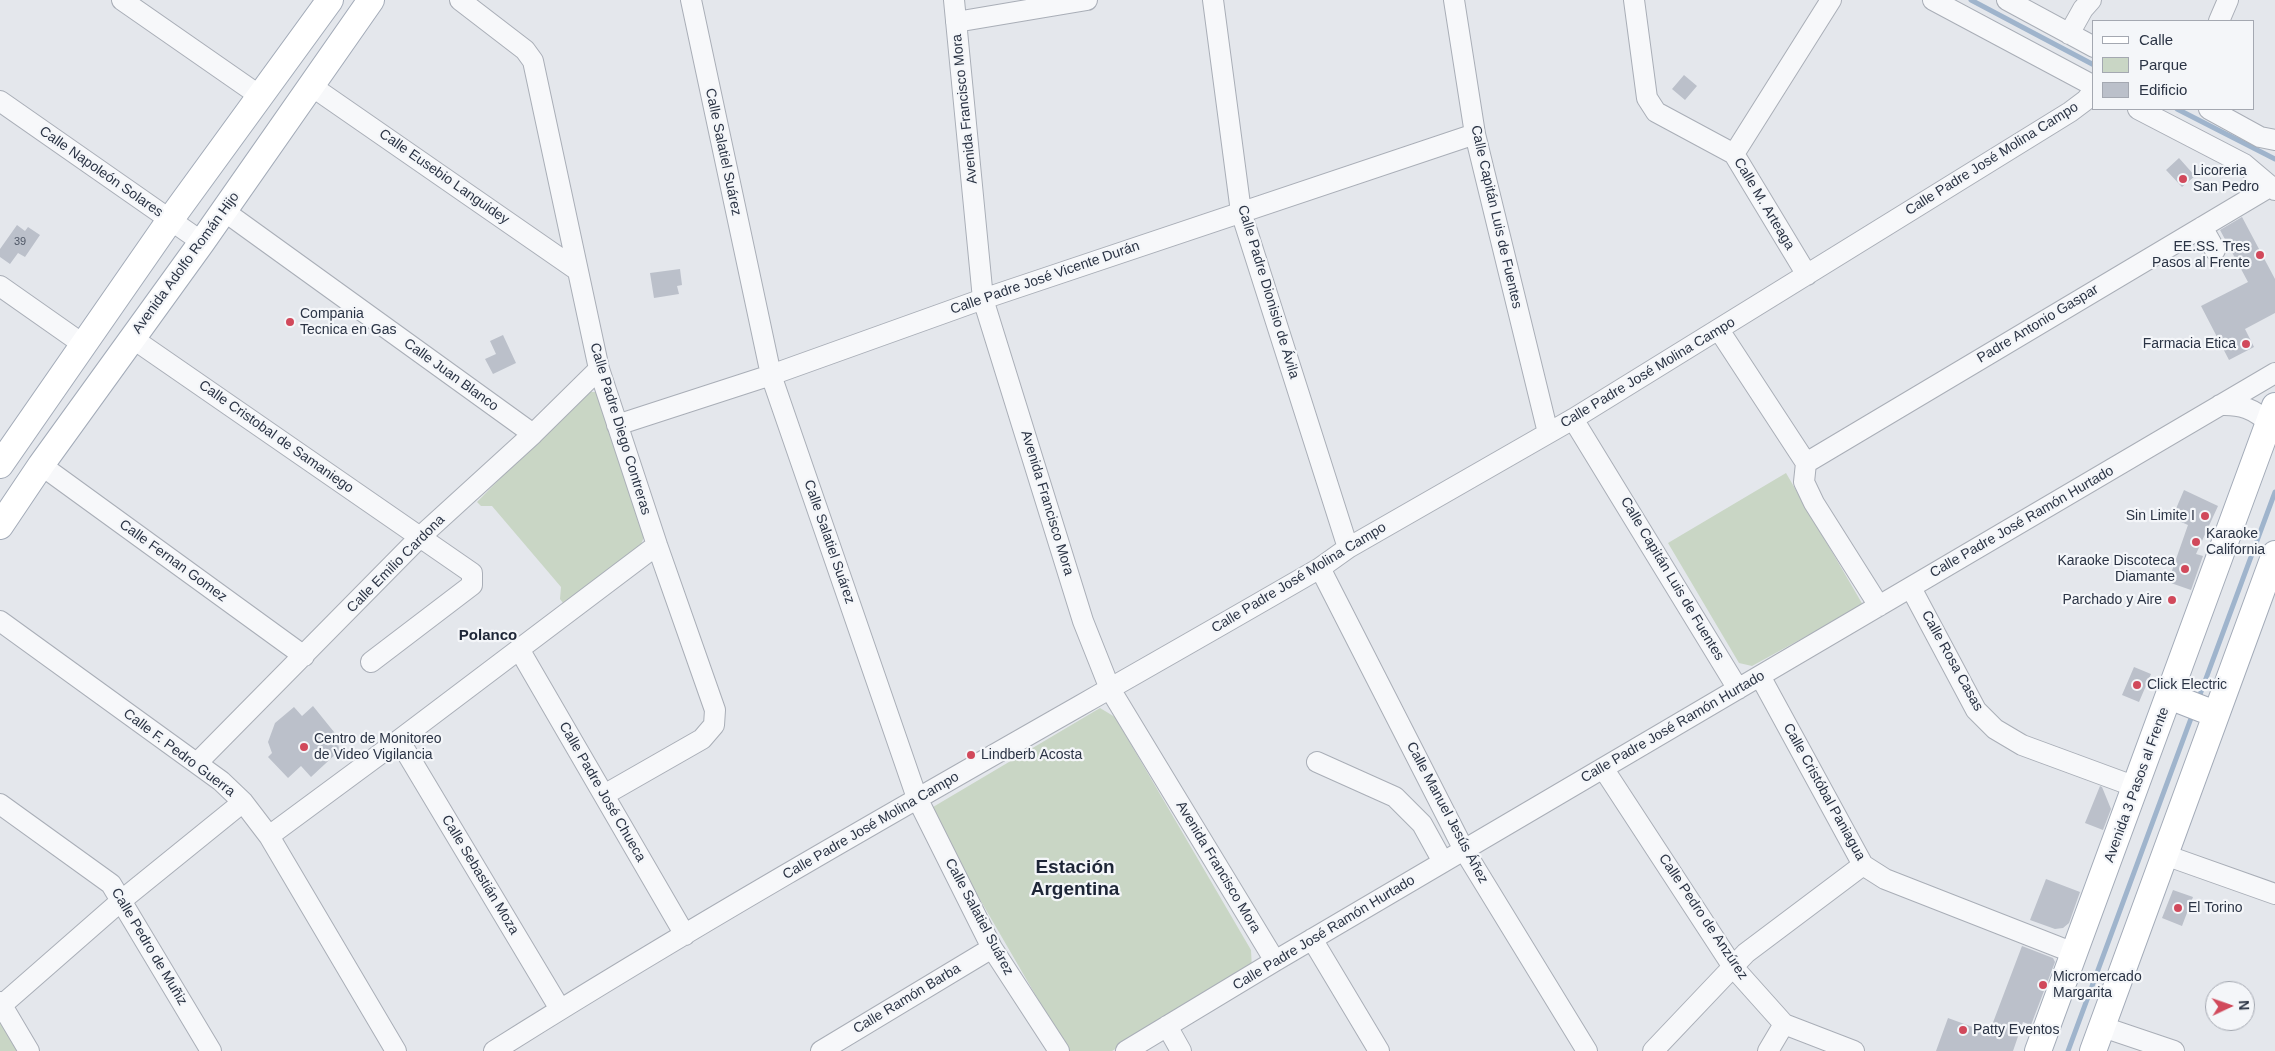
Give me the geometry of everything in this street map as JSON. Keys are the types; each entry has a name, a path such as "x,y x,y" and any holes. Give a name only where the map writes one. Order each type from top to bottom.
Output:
{"main road":[{"path":"0,465 170,220 330,0"},
{"name":"Avenida Adolfo Román Hijo","path":"0,526 41,465 224,211 371,0"},
{"name":"Avenida 3 Pasos al Frente","path":"2093,1051 2165,855 2191,705 2272,414"},
{"name":"Avenida 3 Pasos al Frente","path":"2038,1051 2136,787 2191,705 2275,554"}],"street":[{"path":"122,0 260,96"},
{"name":"Calle Padre Diego Contreras","path":"460,0 525,50 533,61 599,369 656,545 715,710 714,725 702,739 604,795"},
{"name":"Calle Salatiel Suárez","path":"691,0 771,374 917,798 992,948 1059,1051"},
{"name":"Avenida Francisco Mora","path":"954,0 983,299 1083,621 1110,689 1275,961"},
{"path":"956,22 1087,0"},
{"name":"Calle Padre Dionisio de Ávila","path":"1213,0 1241,212 1348,548"},
{"name":"Calle Capitán Luis de Fuentes","path":"1454,0 1475,134 1548,433"},
{"name":"Calle M. Arteaga","path":"1634,0 1647,98 1656,112 1734,154 1807,275"},
{"path":"1734,154 1831,0"},
{"path":"1933,0 2092,85"},
{"path":"2007,0 2092,46"},
{"path":"2069,34 2083,9 2091,0"},
{"path":"2218,20 2228,0"},
{"name":"Calle Eusebio Languidey","path":"310,85 577,270"},
{"name":"Calle Padre José Molina Campo","path":"494,1051 917,798 1320,568 1348,548 1573,419 2070,112 2086,100 2092,92"},
{"name":"Calle Napoleón Solares","path":"0,101 202,242"},
{"path":"2140,110 2244,164 2273,188"},
{"path":"2211,110 2260,137 2275,140"},
{"name":"Calle Padre José Vicente Durán","path":"617,425 771,374 983,299 1475,134"},
{"name":"Padre Antonio Gaspar","path":"1806,463 2202,227 2273,188"},
{"name":"Calle Juan Blanco","path":"224,211 533,434"},
{"path":"2202,227 2215,250"},
{"path":"0,286 84,345"},
{"path":"1719,330 1806,463 1804,482 1814,503 1879,606"},
{"name":"Calle Cristobal de Samaniego","path":"132,338 472,573 472,585 371,662"},
{"name":"Calle Emilio Cardona","path":"197,763 420,537 533,434 599,369"},
{"name":"Calle Padre José Ramón Hurtado","path":"1126,1051 1312,939 2275,373"},
{"path":"2220,405 2247,407 2259,413 2272,414"},
{"name":"Calle Capitán Luis de Fuentes","path":"1573,419 1738,689"},
{"name":"Calle Fernan Gomez","path":"41,465 304,656"},
{"path":"269,836 656,545"},
{"name":"Calle Manuel Jesús Áñez","path":"1320,568 1464,850 1587,1051"},
{"name":"Calle Rosa Casas","path":"1911,588 1976,710 1995,729 2022,745 2136,787"},
{"name":"Calle F. Pedro Guerra","path":"0,621 197,763 221,781 243,802 269,836 396,1051"},
{"name":"Calle Padre José Chueca","path":"519,649 686,935"},
{"name":"Calle Cristóbal Paniagua","path":"1760,676 1863,865 1885,879 2074,953"},
{"name":"Calle Sebastián Moza","path":"399,740 560,1010"},
{"path":"1316,762 1395,797 1422,824 1443,862"},
{"name":"Calle Pedro de Anzúrez","path":"1603,768 1733,967 1784,1024 1854,1051"},
{"path":"29,1051 1,1004 122,900 243,802"},
{"name":"Calle Pedro de Muñiz","path":"0,804 111,884 211,1051"},
{"path":"2165,855 2275,894"},
{"path":"1653,1051 1746,953 1863,865"},
{"path":"1312,939 1379,1051"},
{"name":"Calle Ramón Barba","path":"821,1051 992,948"},
{"path":"1768,1051 1784,1024"},
{"path":"1167,1026 1181,1051"},
{"path":"2103,1027 2174,1051"}],"green space":[{"path":"585,392 596,392 646,532 640,547 563,603 560,599 561,587 492,506 481,506 477,502"},
{"path":"1786,473 1863,605 1752,666 1739,663 1668,543"},
{"path":"1100,708 1115,717 1251,950 1252,969 1112,1051 1068,1051 928,810"},
{"path":"0,1020 19,1051 0,1051"}],"building":[{"path":"1684,75 1697,86 1685,100 1672,89"},
{"name":"Licoreria San Pedro","path":"2179,158 2195,176 2182,187 2166,170"},
{"path":"2242,217 2275,279 2275,313 2245,329 2254,347 2229,360 2201,306 2248,282 2220,230"},
{"path":"17,225 25,231 28,227 40,235 25,257 18,253 10,264 0,257 0,249"},
{"path":"680,269 682,285 677,286 679,294 654,298 650,273"},
{"path":"503,335 516,363 493,374 485,359 496,354 490,341"},
{"path":"2184,490 2218,506 2196,554 2203,556 2191,590 2168,582 2188,525 2172,518"},
{"name":"Click Electric","path":"2134,667 2151,674 2139,702 2122,695"},
{"name":"Centro de Monitoreo de Video Vigilancia","path":"313,706 334,732 338,741 339,751 311,777 301,766 288,778 268,757 272,753 268,742 275,723 294,707 302,716"},
{"path":"2100,786 2111,809 2103,830 2085,823"},
{"path":"2046,879 2080,892 2069,923 2063,928 2055,929 2030,920"},
{"name":"El Torino","path":"2173,890 2193,897 2182,926 2162,918"},
{"path":"2022,946 2053,958 2055,962 2031,1025 2023,1022 2013,1051 1936,1051 1948,1018 1989,1033"}],"waterway":[{"path":"1971,0 2092,64"},
{"path":"2179,110 2275,159"},
{"path":"2198,700 2275,492"},
{"path":"2068,1051 2193,713"}],"place":[{"name":"Licoreria San Pedro","path":"2183,179"},
{"name":"EE.SS. Tres Pasos al Frente","path":"2260,255"},
{"name":"Compania Tecnica en Gas","path":"290,322"},
{"name":"Farmacia Etica","path":"2246,344"},
{"name":"Sin Limite I","path":"2205,516"},
{"name":"Karaoke California","path":"2196,542"},
{"name":"Karaoke Discoteca Diamante","path":"2185,569"},
{"name":"Parchado y Aire","path":"2172,600"},
{"name":"Click Electric","path":"2137,685"},
{"name":"Centro de Monitoreo de Video Vigilancia","path":"304,747"},
{"name":"Lindberb Acosta","path":"971,755"},
{"name":"El Torino","path":"2178,908"},
{"name":"Micromercado Margarita","path":"2043,985"},
{"name":"Patty Eventos","path":"1963,1030"}],"district":[{"name":"Polanco","path":"488,636"},
{"name":"Estación Argentina","path":"1075,879"}]}
